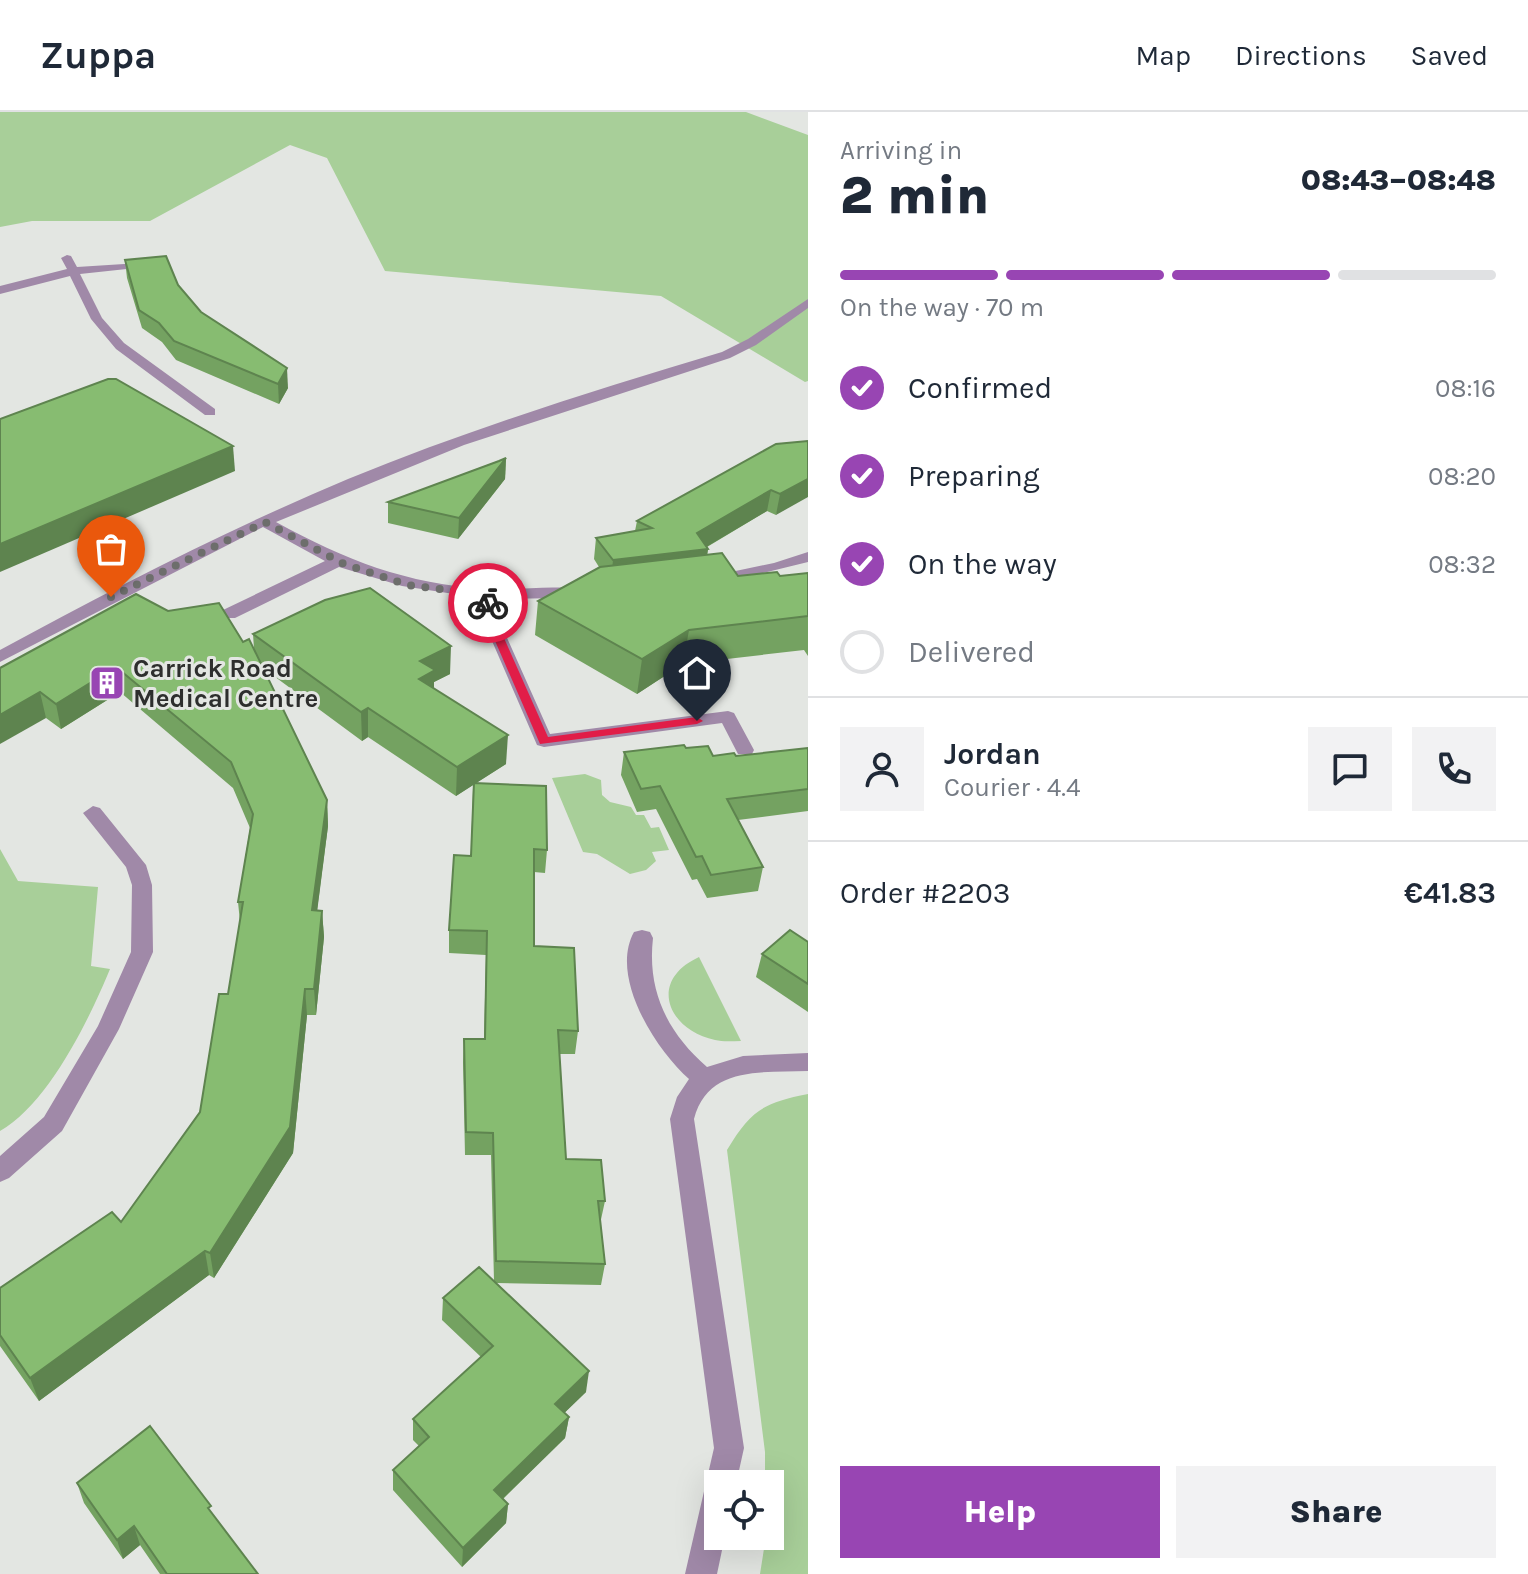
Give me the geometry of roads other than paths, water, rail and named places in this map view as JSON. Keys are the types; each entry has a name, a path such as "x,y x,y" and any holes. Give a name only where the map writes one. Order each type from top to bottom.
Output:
{"street":[{"path":"67,258 97,319 120,346 210,412"},
{"path":"0,290 74,271 136,265"},
{"path":"0,657 139,582 265,522 398,464 476,435 726,355 752,342 808,303"},
{"path":"265,522 338,561 408,585 489,595 585,592"},
{"path":"695,583 754,572 808,557"},
{"path":"229,614 338,561"},
{"path":"489,595 487,611 544,741 728,717 745,750"},
{"path":"0,1171 53,1124 108,1029 142,952 142,885 136,865 93,813"},
{"path":"642,938 639,978 660,1033 680,1059 705,1079"},
{"path":"724,1470 729,1448 682,1119 690,1095 705,1079 742,1066 808,1062"},
{"path":"701,1574 706,1550"}],"place":[{"name":"Carrick Road Medical Centre","path":"107,683"}]}
